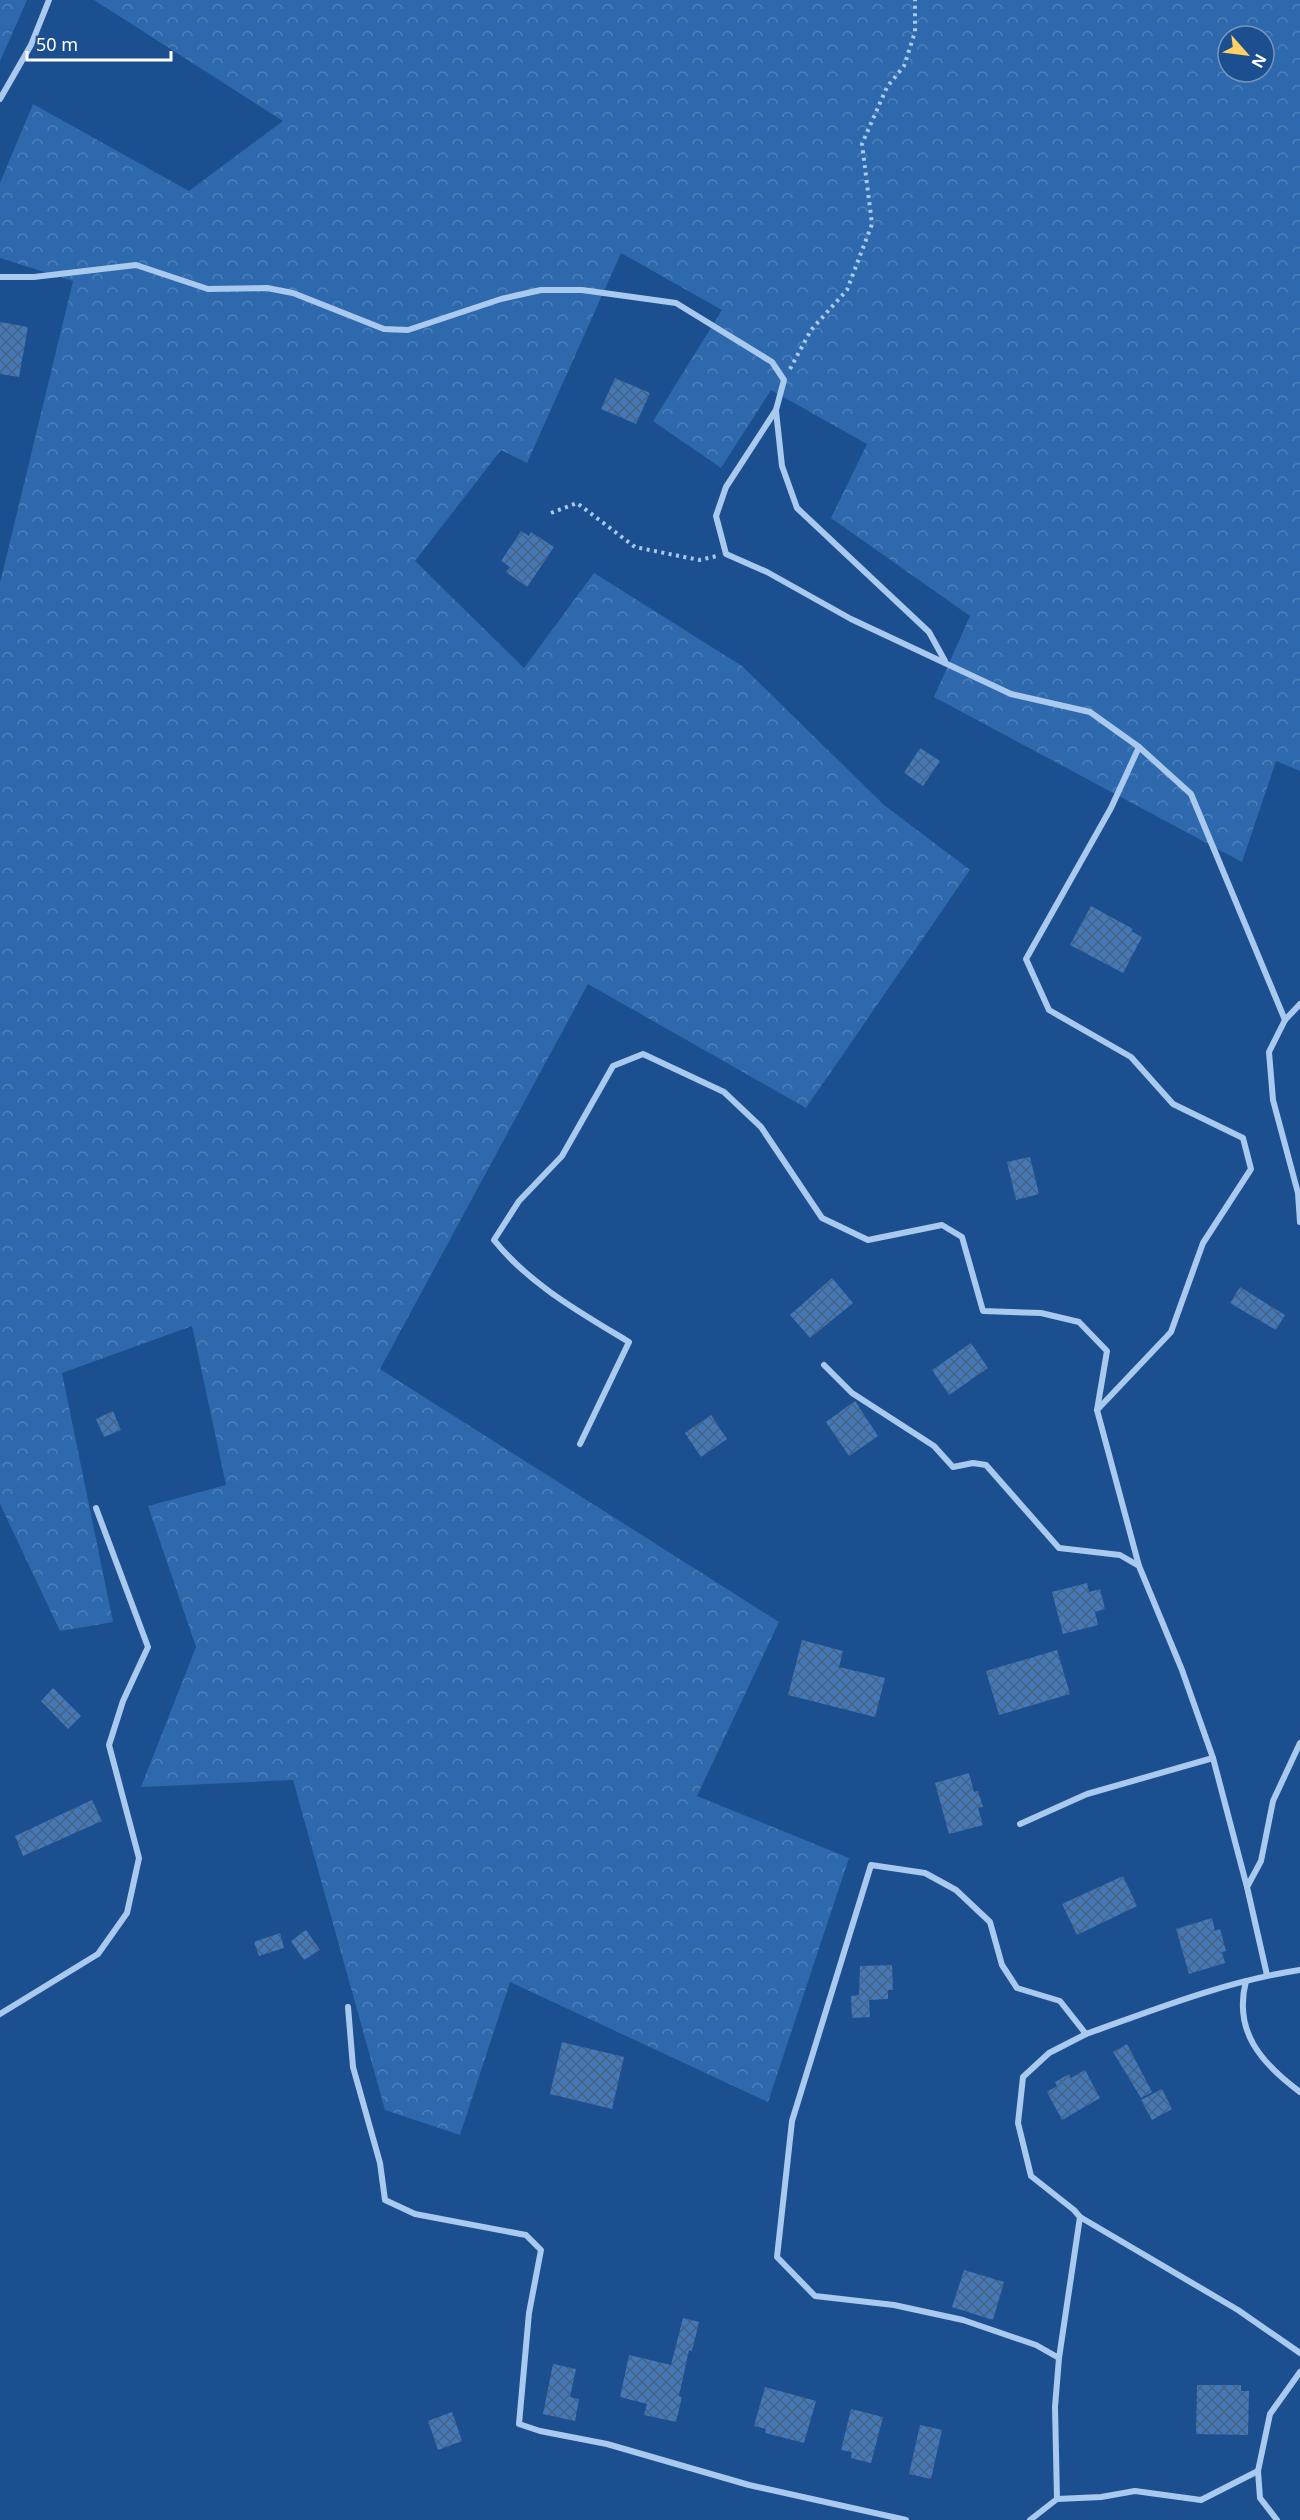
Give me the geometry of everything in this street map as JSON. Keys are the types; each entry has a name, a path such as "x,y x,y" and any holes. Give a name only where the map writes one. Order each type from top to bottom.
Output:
{"street":[{"path":"0,99 31,45 49,0"},
{"path":"0,277 34,277 135,265 208,289 267,288 293,293 384,329 408,330 512,297 542,290 582,290 676,303 772,362 784,380 776,410 726,486 716,516 726,554 767,572 850,619 945,661 1011,694 1090,711 1139,747 1191,794 1285,1020"},
{"path":"776,410 782,466 797,508 929,632 945,661"},
{"path":"1097,1410 1171,1332 1203,1243 1251,1169 1243,1138 1173,1104 1131,1057 1049,1010 1026,959 1111,808 1139,747"},
{"path":"1300,1004 1285,1020 1269,1052 1273,1100 1299,1192 1300,1222"},
{"path":"580,1444 629,1342 577,1311 511,1262 494,1240 519,1202 561,1156 613,1066 643,1054 724,1092 761,1127 822,1218 868,1240 942,1226 962,1237 983,1311 1041,1313 1079,1322 1107,1351 1097,1410 1139,1566 1182,1670 1212,1758 1247,1887 1267,1975"},
{"path":"824,1365 852,1393 934,1446 953,1467 973,1463 986,1465 1059,1548 1120,1555 1139,1566"},
{"path":"0,2014 98,1954 127,1913 139,1858 109,1745 123,1701 148,1647 96,1508"},
{"path":"1247,1887 1261,1861 1273,1801 1300,1743"},
{"path":"1020,1824 1087,1794 1212,1758"},
{"path":"1059,2358 1036,2345 963,2320 894,2306 815,2296 777,2257 792,2121 871,1865 925,1873 956,1890 990,1922 1002,1965 1017,1988 1060,2001 1086,2034"},
{"path":"1300,1970 1267,1975 1167,2005 1086,2034 1049,2053 1023,2077 1018,2123 1031,2176 1080,2217 1238,2310 1300,2353"},
{"path":"1246,1981 1240,2003 1243,2024 1256,2049 1285,2080 1300,2092"},
{"path":"348,2007 353,2067 380,2163 385,2200 416,2214 526,2235 541,2250 529,2313 519,2424 540,2431 608,2444 749,2485 906,2520"},
{"path":"1057,2499 1055,2407 1059,2358 1080,2217"},
{"path":"1276,2520 1260,2498 1258,2471 1270,2414 1300,2372"},
{"path":"1030,2520 1057,2499 1101,2497 1136,2491 1201,2500 1258,2471"}],"path":[{"path":"784,380 811,330 847,290 872,224 862,144 886,87 904,66 915,32 915,0"},
{"path":"551,513 577,503 635,547 699,560 726,554"}],"green space":[{"path":"0,0 27,0 0,61"},
{"path":"94,0 1300,0 1300,771 1276,761 1242,862 934,697 970,616 831,518 867,444 771,390 721,468 653,421 722,310 621,253 527,463 501,450 415,561 524,668 594,573 742,666 884,805 970,870 806,1108 588,984 380,1369 779,1622 697,1796 849,1858 768,2102 510,1982 460,2135 385,2110 293,1780 141,1787 196,1647 148,1506 226,1485 192,1326 62,1373 113,1622 60,1631 0,1504 0,583 73,281 0,258 0,183 33,104 189,191 283,121"}],"building":[{"path":"0,322 28,327 19,377 0,374"},
{"path":"615,378 650,393 636,424 601,409"},
{"path":"521,531 529,536 531,532 554,547 527,587 506,572 510,567 501,561"},
{"path":"920,748 940,761 923,786 904,773"},
{"path":"1091,906 1133,929 1131,931 1142,937 1123,973 1070,945"},
{"path":"1030,1157 1039,1194 1016,1200 1007,1162"},
{"path":"832,1278 853,1303 810,1338 790,1315"},
{"path":"1240,1287 1285,1315 1276,1330 1230,1303"},
{"path":"971,1343 988,1368 949,1395 932,1370"},
{"path":"855,1401 878,1436 849,1456 826,1422"},
{"path":"113,1411 121,1430 104,1437 96,1419"},
{"path":"711,1415 727,1439 701,1457 685,1433"},
{"path":"1087,1583 1089,1592 1100,1589 1105,1609 1095,1612 1098,1625 1063,1634 1052,1592"},
{"path":"802,1640 843,1651 839,1667 885,1678 875,1717 788,1695"},
{"path":"1057,1650 1070,1694 999,1715 986,1671"},
{"path":"53,1688 81,1716 68,1729 41,1701"},
{"path":"969,1773 974,1792 978,1791 983,1807 978,1808 983,1825 949,1834 935,1783"},
{"path":"92,1800 102,1821 23,1856 15,1836"},
{"path":"1123,1876 1137,1906 1077,1935 1062,1904"},
{"path":"1212,1918 1215,1931 1220,1929 1226,1951 1222,1952 1225,1963 1189,1974 1176,1929"},
{"path":"306,1930 320,1950 304,1960 291,1941"},
{"path":"280,1933 284,1948 259,1956 254,1942"},
{"path":"892,1965 893,1990 888,1990 888,1999 869,2000 870,2017 852,2018 851,1996 859,1995 860,1966"},
{"path":"562,2042 624,2057 612,2109 550,2094"},
{"path":"1127,2044 1152,2092 1141,2098 1113,2052"},
{"path":"1085,2070 1100,2098 1062,2120 1047,2092 1057,2086 1055,2082 1069,2074 1071,2078"},
{"path":"1162,2089 1172,2109 1152,2120 1141,2100"},
{"path":"964,2270 1004,2282 993,2320 952,2307"},
{"path":"683,2318 699,2322 692,2351 689,2350 676,2422 644,2415 647,2404 620,2397 629,2355 671,2365"},
{"path":"553,2364 576,2369 570,2397 579,2399 575,2421 543,2414"},
{"path":"1197,2385 1241,2385 1241,2391 1249,2391 1248,2435 1196,2434"},
{"path":"765,2387 816,2401 804,2443 765,2433 766,2429 754,2426"},
{"path":"851,2409 883,2417 871,2463 851,2458 852,2452 841,2450"},
{"path":"452,2412 462,2441 438,2450 428,2421"},
{"path":"920,2425 942,2430 931,2479 909,2474"}]}
